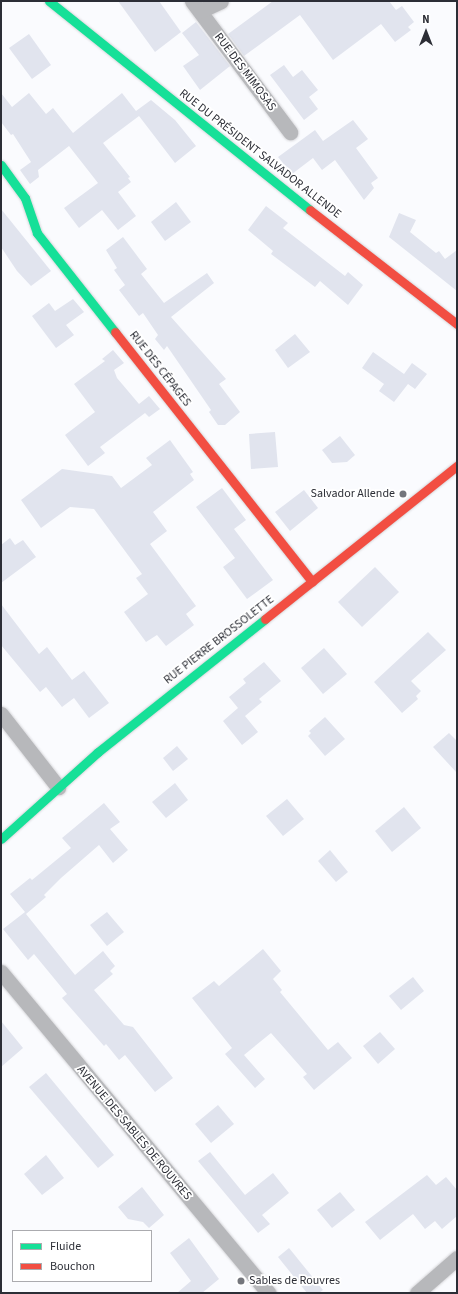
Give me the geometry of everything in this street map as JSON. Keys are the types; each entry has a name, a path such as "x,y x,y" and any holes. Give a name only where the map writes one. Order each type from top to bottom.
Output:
{"street":[{"name":"RUE DU PRÉSIDENT SALVADOR ALLENDE","path":"49,1 203,126 457,324"},
{"name":"RUE DES MIMOSAS","path":"221,1 196,6 290,132"},
{"name":"RUE DES CÉPAGES","path":"1,165 25,198 37,233 312,581"},
{"name":"RUE PIERRE BROSSOLETTE","path":"1,839 98,752 457,466"},
{"path":"1,714 58,787"},
{"name":"AVENUE DES SABLES DE ROUVRES","path":"1,972 268,1293"},
{"path":"417,1293 457,1258"}],"building":[{"path":"118,1 159,1 181,32 155,52"},
{"path":"273,1 389,1 396,10 402,6 414,22 408,27 411,30 395,42 381,24 333,60 300,15 244,56 228,34"},
{"path":"196,22 230,66 200,90 183,66 199,55 182,33"},
{"path":"29,34 51,65 32,79 9,48"},
{"path":"284,65 293,77 302,70 318,90 309,97 318,109 304,120 270,75"},
{"path":"1,93 12,107 29,93 46,114 53,108 73,133 122,93 136,111 151,100 175,120 196,146 175,163 139,116 103,143 130,177 128,178 131,182 118,192 136,216 118,230 102,210 79,228 64,208 98,183 69,146 38,170 39,177 30,184 20,170 31,162 13,134 11,135 1,122"},
{"path":"353,120 368,139 356,148 378,178 371,183 374,188 364,200 335,160 322,170 313,158 292,174 278,157 315,130 323,141"},
{"path":"176,202 191,222 165,241 151,222"},
{"path":"266,206 288,223 283,228 345,276 348,272 363,285 348,305 320,281 315,287 271,254 273,251 248,230"},
{"path":"1,209 51,271 31,286 17,271 1,247"},
{"path":"399,213 416,220 410,232 436,253 439,251 445,259 457,250 457,291 389,237"},
{"path":"123,237 147,269 141,274 164,303 207,273 214,283 171,317 226,379 219,384 240,412 225,425 218,425 209,412 211,410 167,346 164,350 155,339 158,335 143,313 139,316 119,290 125,285 114,270 117,268 106,250"},
{"path":"73,299 84,312 66,325 74,335 56,348 32,316 49,303 55,311"},
{"path":"295,334 310,352 288,368 275,350"},
{"path":"113,350 124,363 114,370 117,378 139,404 149,396 160,409 149,417 145,413 100,447 105,453 88,466 65,435 95,412 74,384 105,361 102,359"},
{"path":"373,352 404,374 412,363 427,374 415,389 408,384 394,402 379,391 384,384 362,368"},
{"path":"275,432 278,467 251,469 249,434"},
{"path":"340,436 355,455 347,462 332,463 322,450"},
{"path":"170,440 193,472 190,474 194,480 153,512 167,531 150,544 196,606 186,614 194,625 166,646 157,635 146,642 124,612 148,594 136,578 142,574 94,509 70,507 41,528 21,500 62,469 112,476 121,488 152,465 146,458"},
{"path":"222,488 246,520 234,529 273,580 247,599 223,567 235,558 196,507"},
{"path":"304,490 318,508 290,531 275,512"},
{"path":"10,538 15,545 23,540 36,557 1,583 1,545"},
{"path":"375,567 399,592 362,627 338,602"},
{"path":"1,604 39,654 47,647 72,680 84,671 109,703 89,718 74,698 62,707 46,687 40,692 1,645"},
{"path":"428,632 446,650 411,681 421,691 416,696 418,699 402,713 374,682"},
{"path":"324,648 347,674 323,694 301,668"},
{"path":"264,662 281,681 259,699 262,702 245,716 258,732 242,745 223,721 238,708 229,697 246,683 243,679"},
{"path":"325,717 345,739 325,756 308,736 311,733 309,731"},
{"path":"449,733 457,741 457,773 433,747"},
{"path":"177,746 188,759 173,771 163,758"},
{"path":"175,783 188,800 166,818 152,802"},
{"path":"287,799 304,819 283,836 266,816"},
{"path":"104,803 120,822 110,829 128,850 113,863 99,845 61,878 44,895 46,897 26,914 75,975 103,951 115,966 110,971 113,974 94,990 124,1025 133,1027 173,1078 155,1092 125,1055 119,1060 106,1044 104,1046 62,998 67,994 34,954 28,960 3,929 25,912 10,894 30,878 32,880 71,848 62,838"},
{"path":"404,807 421,828 392,852 375,831"},
{"path":"330,850 348,872 336,882 318,861"},
{"path":"107,912 124,932 107,946 90,925"},
{"path":"263,949 281,971 273,979 282,990 280,992 328,1050 338,1042 352,1058 314,1090 303,1077 307,1074 271,1033 244,1055 265,1079 255,1088 225,1054 232,1048 192,998 214,981 219,986"},
{"path":"413,977 424,991 401,1010 389,996"},
{"path":"1,1021 23,1048 1,1067"},
{"path":"380,1032 395,1049 378,1064 363,1046"},
{"path":"46,1073 114,1155 98,1168 29,1087"},
{"path":"218,1105 234,1124 211,1143 195,1124"},
{"path":"210,1152 245,1195 273,1173 289,1193 262,1215 270,1224 258,1233 198,1161"},
{"path":"46,1155 64,1178 42,1195 24,1174"},
{"path":"427,1175 436,1185 446,1177 457,1190 457,1216 442,1229 435,1221 425,1229 413,1214 380,1240 365,1222"},
{"path":"142,1187 164,1215 149,1228 143,1222 128,1219 118,1207"},
{"path":"340,1192 355,1210 332,1228 317,1210"},
{"path":"189,1238 219,1279 202,1293 177,1293 191,1281 170,1253"},
{"path":"289,1248 323,1290 319,1293 307,1293 278,1257"}],"traffic: fast":[{"path":"49,1 310,210"},
{"path":"1,165 25,198 37,233 115,332"},
{"path":"1,839 98,752 265,619"}],"traffic: jam":[{"path":"310,210 457,324"},
{"path":"115,332 312,581"},
{"path":"265,619 457,466"}],"place":[{"name":"Salvador Allende","path":"403,494"},
{"name":"Sables de Rouvres","path":"241,1281"}]}
